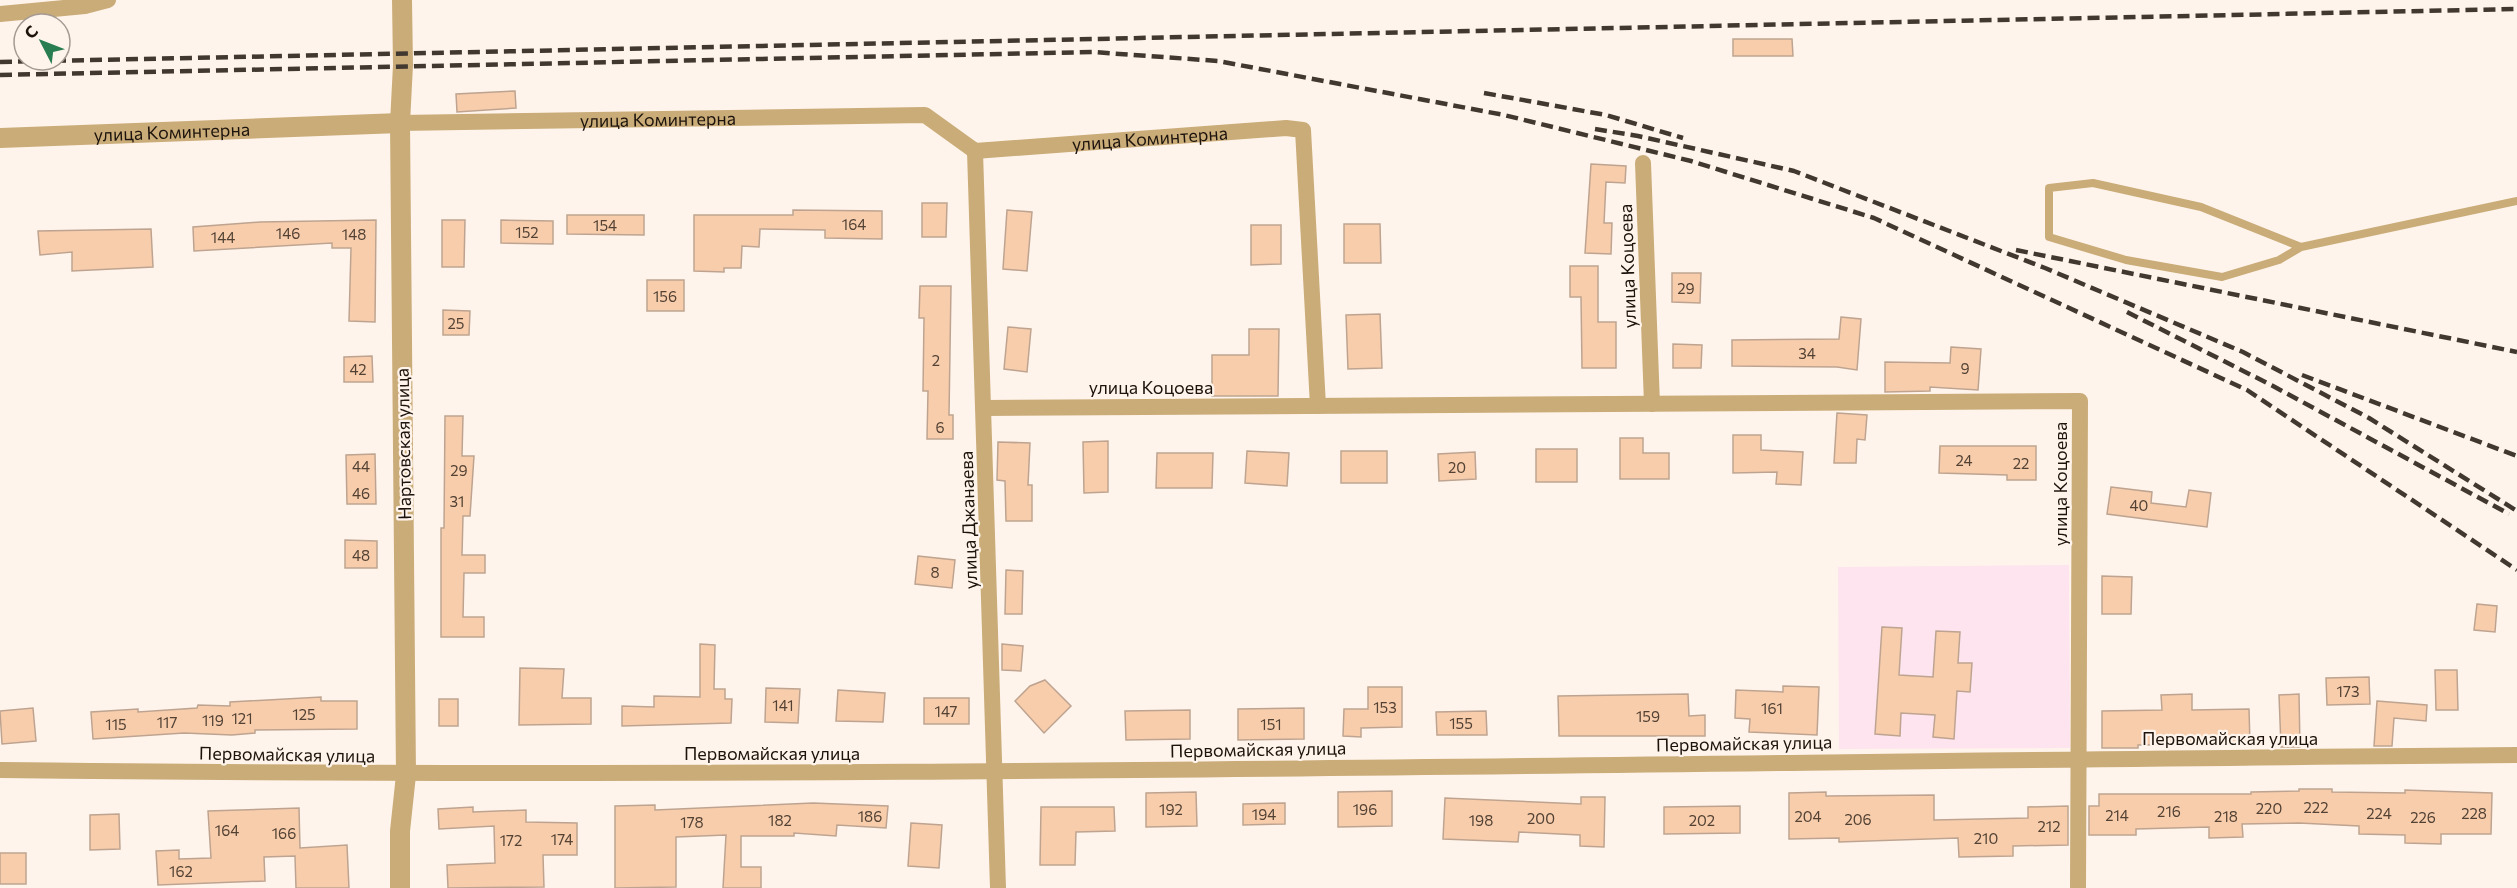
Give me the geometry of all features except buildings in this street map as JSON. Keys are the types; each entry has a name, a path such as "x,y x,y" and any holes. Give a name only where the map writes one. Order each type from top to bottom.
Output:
{"street":[{"path":"0,14 85,6 108,0"},
{"name":"Нартовская улица","path":"400,888 400,831 406,775 400,123 403,65 402,0"},
{"name":"улица Коминтерна","path":"0,138 400,123 925,115 975,151 1274,129 1303,130 1318,406"},
{"name":"улица Джанаева","path":"975,151 998,888"},
{"name":"улица Коцоева","path":"1643,163 1652,404"},
{"name":"улица Коцоева","path":"984,408 2080,401 2078,888"},
{"name":"Первомайская улица","path":"0,770 406,775 996,772 2517,756"}],"lane":[{"path":"2301,246 2200,207 2093,183 2049,188 2049,237 2126,260 2222,277 2279,260 2301,246 2517,201"}],"shaded area":[{"path":"2069,565 2070,748 1839,749 1838,567"}],"railway":[{"path":"0,62 2517,9"},
{"path":"0,75 1093,52 1218,61 1504,115 1691,161 1874,218 2247,390 2517,570"},
{"path":"1484,93 1606,115 1683,138"},
{"path":"1595,129 1638,136 1794,171 2045,268 2243,352 2369,418 2517,511"},
{"path":"2016,250 2517,352"},
{"path":"2127,312 2273,386 2509,514"},
{"path":"2302,375 2517,456"}]}
